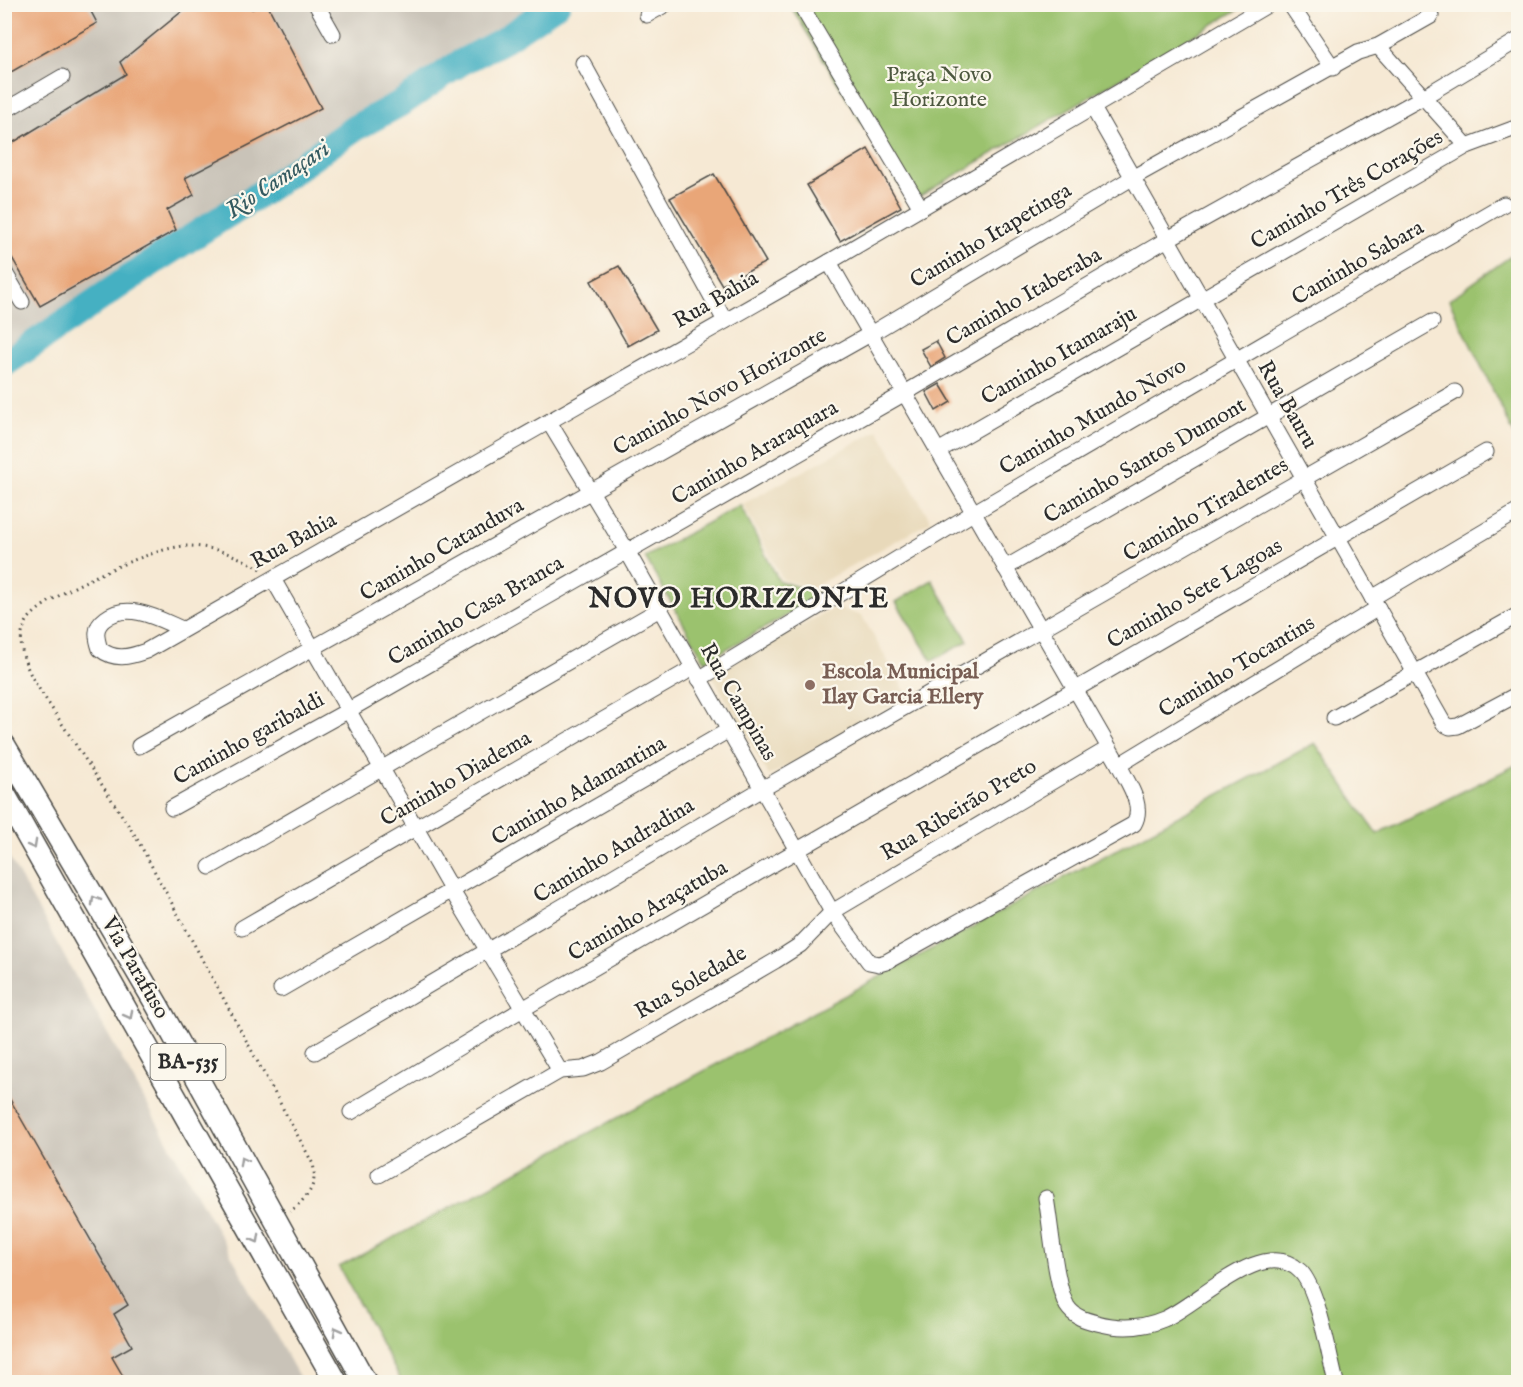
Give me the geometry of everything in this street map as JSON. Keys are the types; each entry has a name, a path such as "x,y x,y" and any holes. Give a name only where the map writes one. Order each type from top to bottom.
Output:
{"highway":[{"name":"Via Parafuso","path":"4,745 157,1005 365,1383"},
{"name":"Via Parafuso","path":"4,794 335,1381"}],"street":[{"path":"316,4 333,34"},
{"path":"647,15 666,4"},
{"path":"800,4 921,208"},
{"name":"Rua Bahia","path":"182,629 139,612 125,611 112,614 102,621 96,629 96,640 100,649 106,654 129,657 146,651 829,262 1269,4"},
{"path":"1290,4 1333,68"},
{"name":"Caminho Itapetinga","path":"872,333 1132,178 1333,68 1358,52 1378,46 1431,16"},
{"name":"Caminho Itaberaba","path":"905,393 1166,240 1425,96 1518,40"},
{"path":"1378,46 1425,96 1467,146"},
{"path":"583,63 725,321"},
{"path":"4,111 62,77"},
{"name":"Rua Bauru","path":"1093,108 1166,240 1444,724 1450,727 1458,726 1518,694"},
{"name":"Caminho Três Corações","path":"1201,300 1467,146 1518,127"},
{"name":"Caminho Sabara","path":"1235,360 1504,204"},
{"path":"829,262 1119,765"},
{"path":"4,271 22,302"},
{"name":"Caminho Itamaraju","path":"938,451 1201,300"},
{"name":"Caminho Santos Dumont","path":"1005,568 1432,322"},
{"name":"Caminho Novo Horizonte","path":"591,490 872,333"},
{"name":"Caminho Mundo Novo","path":"696,673 1235,360"},
{"name":"Caminho Tiradentes","path":"762,789 1455,392"},
{"name":"Caminho Araraquara","path":"627,551 905,393"},
{"name":"Rua Campinas","path":"549,422 627,551 832,912 869,962 879,964 886,962 1134,824 1138,818 1138,805 1119,765"},
{"name":"Caminho Sete Lagoas","path":"797,850 1486,452"},
{"name":"Caminho Catanduva","path":"139,746 591,490"},
{"name":"Caminho Tocantins","path":"1119,765 1517,512"},
{"name":"Caminho Casa Branca","path":"349,710 627,551"},
{"path":"273,579 521,1010 560,1071 380,1175"},
{"path":"210,867 660,609"},
{"path":"1334,718 1518,615"},
{"name":"Caminho Diadema","path":"242,928 415,828 696,673"},
{"name":"Caminho garibaldi","path":"172,808 349,710"},
{"name":"Caminho Adamantina","path":"281,989 729,730"},
{"name":"Rua Ribeirão Preto","path":"832,912 1109,748"},
{"name":"Caminho Andradina","path":"315,1052 762,789"},
{"name":"Caminho Araçatuba","path":"351,1112 521,1010 797,850"},
{"name":"Rua Soledade","path":"560,1071 583,1069 601,1062 800,945 832,912"},
{"path":"1046,1198 1063,1297 1074,1315 1112,1327 1133,1327 1163,1320 1241,1270 1263,1262 1279,1260 1292,1264 1311,1284 1336,1383"}],"path":[{"path":"273,579 252,564 204,547 185,545 154,551 44,605 28,619 22,632 21,648 24,663 34,681 147,856 313,1164 316,1176 307,1197 277,1223"}],"shaded area":[{"path":"5,5 567,5 5,368"},
{"path":"878,430 931,521 812,588 782,579 743,504"},
{"name":"Escola Municipal Ilay Garcia Ellery","path":"835,607 862,616 908,696 769,776 712,675"},
{"path":"5,850 302,1382 5,1382"}],"green space":[{"name":"Praça Novo Horizonte","path":"790,5 1246,5 910,202"},
{"path":"1518,251 1518,442 1449,300"},
{"path":"740,505 779,581 824,595 705,661 645,557"},
{"path":"932,580 968,641 932,661 896,602"},
{"path":"1315,743 1377,834 1518,764 1518,1382 402,1382 339,1267"}],"building":[{"path":"4,4 87,4 97,23 4,76"},
{"path":"191,4 250,4 252,9 267,4 321,108 185,178 194,195 167,210 176,230 40,306 4,244 4,148 126,74 120,62"},
{"path":"868,149 901,207 840,241 807,185"},
{"path":"714,174 766,262 722,285 670,198"},
{"path":"619,266 657,330 628,346 591,281"},
{"path":"936,341 945,358 931,367 921,349"},
{"path":"940,384 951,402 936,411 926,392"},
{"path":"4,1089 128,1305 114,1314 132,1346 112,1357 127,1383 4,1383"}],"waterway":[{"name":"Rio Camaçari","path":"4,364 159,258 263,192 353,129 403,102 460,63 502,41 557,4"}],"place":[{"name":"Escola Municipal Ilay Garcia Ellery","path":"810,685"}],"district":[{"name":"NOVO HORIZONTE","path":"739,599"}]}
